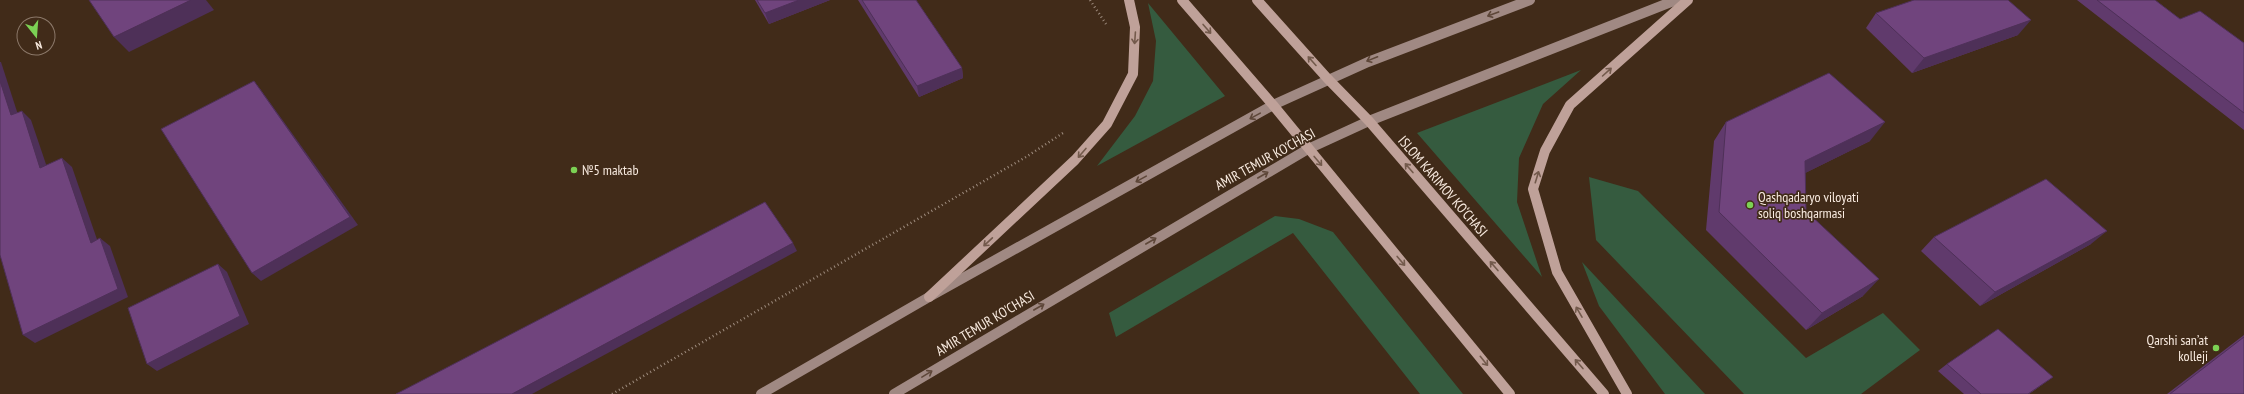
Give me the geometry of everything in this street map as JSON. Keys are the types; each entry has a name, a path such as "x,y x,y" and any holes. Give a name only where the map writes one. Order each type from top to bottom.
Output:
{"main road":[{"path":"929,297 1075,160 1107,124 1133,74 1136,28 1130,0"},
{"path":"1182,0 1273,105 1510,394"},
{"name":"ISLOM KARIMOV KO‘CHASI","path":"1257,0 1326,78 1369,121 1604,394"},
{"path":"761,394 929,297 1273,105 1326,78 1393,50 1530,0"},
{"name":"AMIR TEMUR KO'CHASI","path":"894,394 1308,149 1369,121 1676,0"},
{"path":"1627,394 1556,272 1533,189 1545,151 1570,105 1688,0"}],"path":[{"path":"1090,0 1108,26"},
{"path":"612,394 1013,165 1068,129"}],"green space":[{"path":"1148,3 1225,96 1097,166 1135,116 1153,81 1156,41"},
{"path":"1581,70 1543,104 1519,158 1517,202 1542,277 1417,133"},
{"path":"1589,177 1638,191 1806,358 1883,313 1920,350 1861,394 1744,394 1596,240"},
{"path":"1275,216 1299,219 1333,232 1463,394 1420,394 1293,233 1116,337 1109,313"},
{"path":"1582,262 1705,394 1665,394 1599,306"}],"building":[{"path":"89,0 191,0 114,37"},
{"path":"757,0 799,0 765,13"},
{"path":"862,0 916,0 962,68 917,86"},
{"path":"1914,0 2008,0 2031,20 1924,58 1876,13"},
{"path":"2097,0 2155,0 2180,19 2200,11 2244,43 2244,113"},
{"name":"Qashqadaryo viloyati soliq boshqarmasi","path":"1829,73 1885,122 1805,161 1806,211 1879,279 1822,313 1719,212 1726,122"},
{"path":"0,81 11,115 22,111 40,168 62,158 91,243 100,238 118,289 23,335 0,255"},
{"path":"254,81 350,217 252,273 161,129"},
{"path":"2046,179 2107,231 1995,292 1934,237"},
{"path":"765,202 793,243 512,394 396,394"},
{"path":"218,264 240,316 147,364 128,308"},
{"path":"1998,329 2053,377 2028,394 1981,394 1947,364"},
{"path":"2244,337 2244,394 2170,394"}],"place":[{"name":"№5 maktab","path":"574,170"},
{"name":"Qashqadaryo viloyati soliq boshqarmasi","path":"1750,205"},
{"name":"Qarshi san’at kolleji","path":"2216,348"}]}
